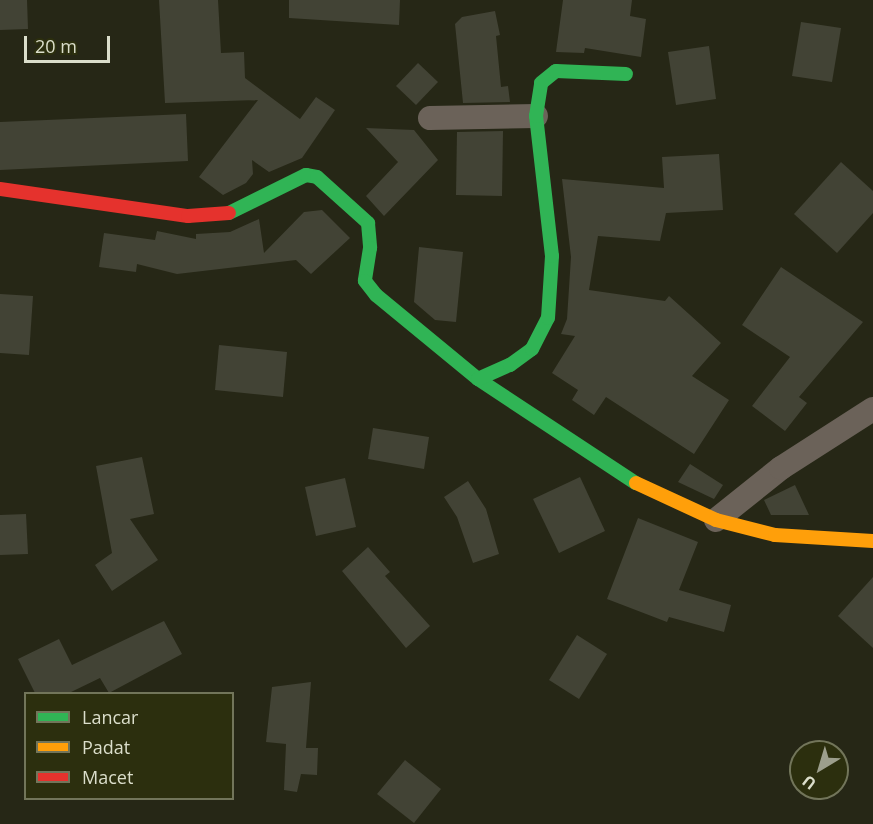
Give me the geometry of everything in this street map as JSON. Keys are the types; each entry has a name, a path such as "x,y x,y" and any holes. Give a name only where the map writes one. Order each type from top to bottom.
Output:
{"street":[{"path":"478,379 510,365 532,349 548,318 552,256 536,116 541,83 547,75 556,71 626,74"},
{"path":"430,118 536,116"},
{"path":"0,189 188,216 228,213 306,175 317,177 368,223 370,248 366,281 376,295 478,379 640,486 716,520 775,534 873,541"},
{"path":"716,520 781,468 873,409"}],"building":[{"path":"0,0 27,0 28,29 0,30"},
{"path":"159,0 218,0 221,53 244,52 245,78 300,119 316,97 335,110 302,158 269,172 252,160 253,174 246,183 223,195 199,177 258,100 165,103"},
{"path":"289,0 400,0 399,25 289,18"},
{"path":"563,0 632,0 630,16 646,19 641,57 585,48 584,53 556,52"},
{"path":"495,11 500,35 496,36 501,87 508,86 510,102 463,103 455,24 462,17"},
{"path":"801,22 841,28 832,82 792,76"},
{"path":"709,46 716,99 676,105 668,52"},
{"path":"418,63 438,82 416,105 396,86"},
{"path":"186,114 188,161 0,170 0,122"},
{"path":"366,128 414,130 438,160 384,216 366,196 398,162"},
{"path":"503,131 502,196 456,195 457,132"},
{"path":"719,154 723,210 666,213 660,241 598,236 589,290 665,301 669,296 721,343 692,376 729,400 694,454 606,397 594,415 572,400 578,390 552,373 575,336 561,334 567,319 571,257 562,179 664,188 662,157"},
{"path":"841,162 873,191 873,213 837,253 794,214"},
{"path":"322,210 350,238 311,274 296,260 177,274 137,264 136,272 99,267 104,233 155,240 157,231 196,239 196,234 230,232 259,219 264,253 304,212"},
{"path":"419,247 463,252 456,322 435,320 414,302"},
{"path":"781,267 863,322 799,397 807,403 785,431 752,406 790,357 742,325"},
{"path":"0,294 33,296 29,355 0,353"},
{"path":"219,345 287,352 283,397 215,390"},
{"path":"373,428 429,437 424,469 368,459"},
{"path":"142,457 154,514 130,519 158,560 112,591 95,565 112,553 96,466"},
{"path":"690,464 723,485 714,499 678,482"},
{"path":"580,477 605,531 559,553 533,499"},
{"path":"345,478 356,527 316,536 305,487"},
{"path":"468,481 486,509 499,554 473,563 457,517 444,497"},
{"path":"795,485 809,515 771,515 764,500"},
{"path":"26,514 28,554 0,555 0,515"},
{"path":"638,518 698,542 679,590 731,605 724,632 669,617 667,622 607,599"},
{"path":"368,547 390,572 385,576 430,626 406,648 342,571"},
{"path":"873,577 873,648 838,616"},
{"path":"164,621 182,654 111,692 108,692 100,678 71,692 34,692 18,659 59,639 72,665"},
{"path":"577,635 607,654 579,699 549,680"},
{"path":"311,682 306,748 318,748 317,775 301,774 297,792 284,790 286,744 266,742 272,687"},
{"path":"405,760 441,789 414,823 377,794"}],"traffic: fast":[{"path":"478,379 510,365 532,349 548,318 552,256 536,116 541,83 556,71 626,74"},
{"path":"229,213 306,175 317,177 368,223 370,248 365,281 376,295 478,379 636,483"}],"traffic: slow":[{"path":"636,483 716,520 775,535 873,541"}],"traffic: jam":[{"path":"0,189 188,216 229,213"}]}
